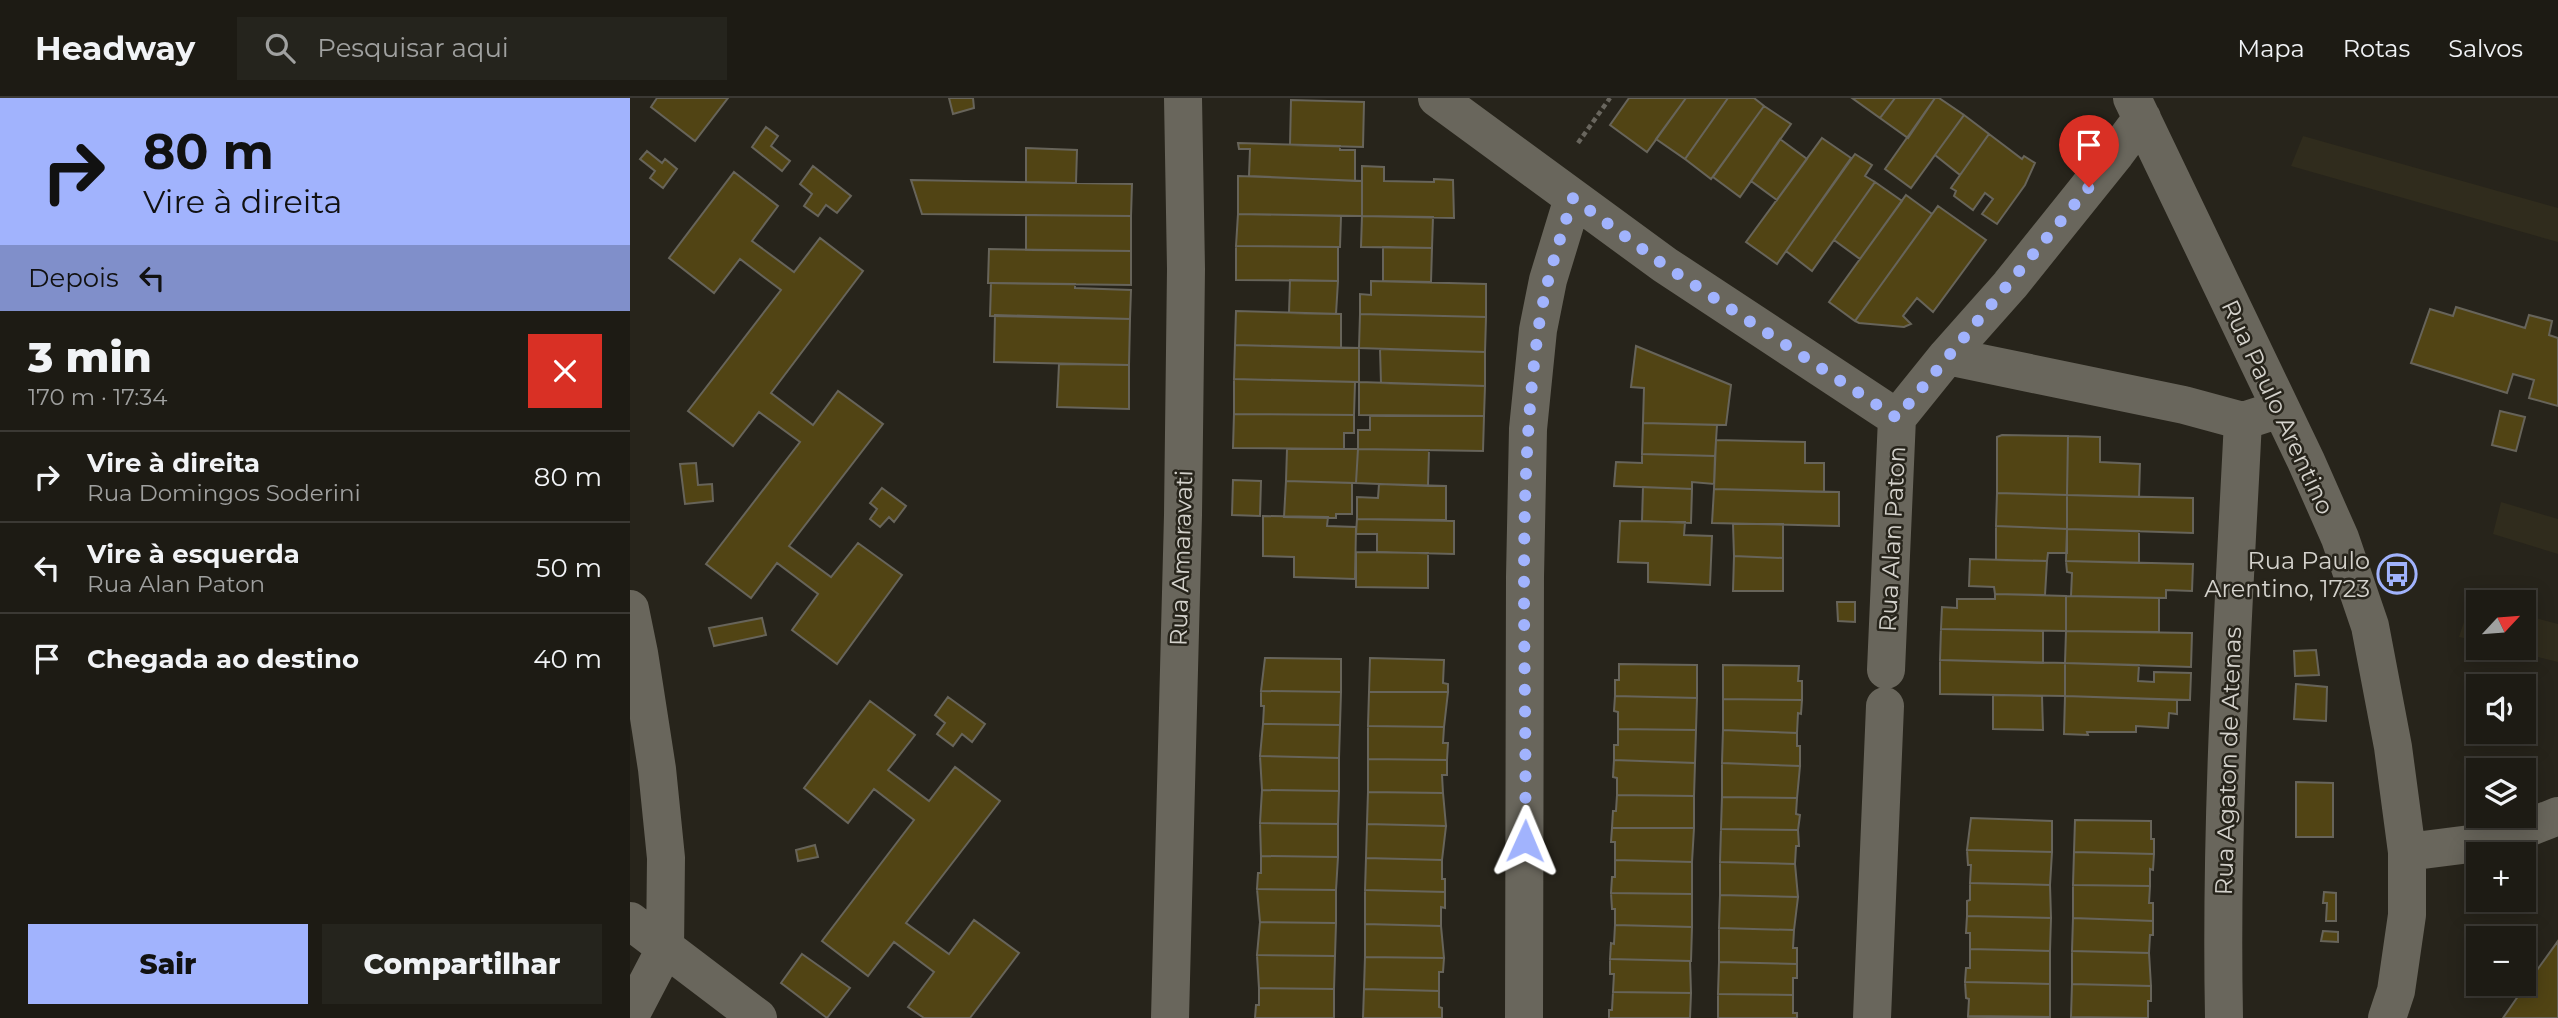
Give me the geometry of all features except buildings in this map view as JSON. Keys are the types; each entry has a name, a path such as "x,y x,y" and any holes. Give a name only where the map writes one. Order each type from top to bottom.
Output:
{"street":[{"name":"Rua Amaravati","path":"1170,1018 1183,515 1186,269 1183,98"},
{"path":"1437,98 1664,265 1897,418"},
{"name":"Rua Alan Paton","path":"1872,1018 1897,418 2010,285 2116,153 2137,108"},
{"name":"Rua Paulo Arentino","path":"2137,108 2340,538 2370,626 2393,747 2407,852 2407,915 2396,991 2387,1018"},
{"path":"1524,1018 1528,429 1538,330 1545,292 1573,198"},
{"path":"1947,356 2184,405 2243,421 2280,409"},
{"name":"Rua Agaton de Atenas","path":"2224,1018 2225,862 2243,421"},
{"path":"630,609 657,769 666,858 665,949 630,1016"},
{"path":"2407,852 2478,843 2558,816"},
{"path":"630,921 758,1018"}],"shaded area":[{"path":"2303,136 2558,208 2558,242 2291,166"},
{"path":"2501,502 2558,519 2558,554 2493,534"},
{"path":"2466,616 2466,638 2459,637"},
{"path":"2536,618 2558,624 2558,662 2536,657"}],"place":[{"name":"Rua Paulo Arentino, 1723","path":"2397,574"}],"route":[{"path":"1525,841 1528,429 1538,330 1548,280 1573,198 1664,265 1897,418 2089,187"}]}
